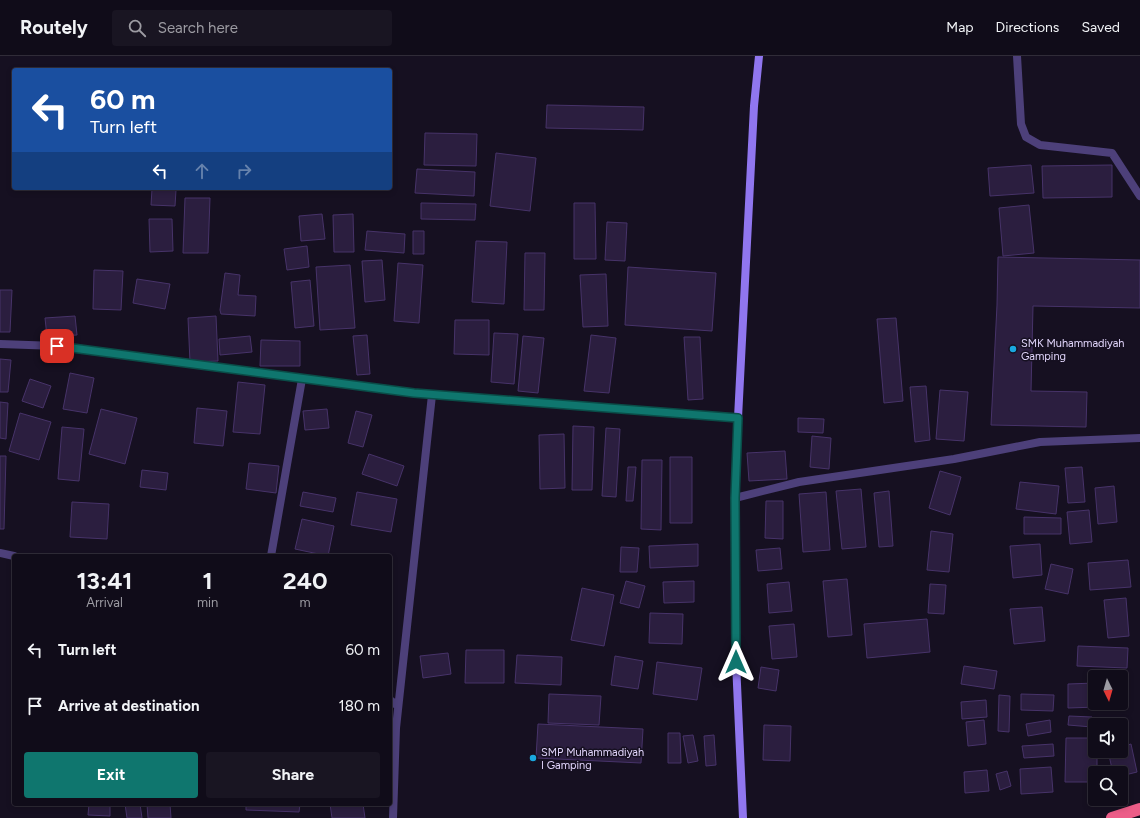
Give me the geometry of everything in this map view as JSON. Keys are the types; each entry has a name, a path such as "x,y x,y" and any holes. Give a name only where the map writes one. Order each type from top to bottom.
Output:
{"highway":[{"path":"1112,818 1140,810"}],"street":[{"path":"743,818 736,662 735,498 754,106 759,56"},
{"path":"1017,56 1021,124 1026,137 1040,145 1112,153 1140,196"},
{"path":"0,344 57,346 302,379 432,394 738,418"},
{"path":"271,554 302,379"},
{"path":"393,818 398,706 432,394"},
{"path":"735,498 799,482 954,460 1040,442 1140,438"},
{"path":"0,553 12,556"},
{"path":"392,702 398,706"}],"building":[{"path":"547,105 644,107 643,130 546,128"},
{"path":"425,133 477,134 476,166 424,165"},
{"path":"496,153 536,158 530,211 490,206"},
{"path":"1031,165 1034,193 990,196 988,168"},
{"path":"1112,165 1112,197 1043,198 1042,166"},
{"path":"417,169 475,172 474,196 415,193"},
{"path":"152,190 176,190 175,206 151,205"},
{"path":"185,198 210,198 208,253 183,253"},
{"path":"421,203 476,204 475,220 421,219"},
{"path":"574,203 595,203 596,259 574,259"},
{"path":"1029,205 1034,253 1003,256 999,208"},
{"path":"322,214 325,239 301,241 299,216"},
{"path":"353,214 354,252 334,252 333,215"},
{"path":"149,219 172,219 173,251 150,252"},
{"path":"607,222 627,223 625,261 605,260"},
{"path":"367,231 405,234 404,253 365,250"},
{"path":"413,231 424,231 424,254 413,254"},
{"path":"476,241 507,242 504,304 472,302"},
{"path":"307,246 309,267 287,270 284,249"},
{"path":"525,253 545,253 544,310 524,310"},
{"name":"SMK Muhammadiyah Gamping","path":"998,257 1140,260 1140,308 1033,306 1031,391 1087,392 1086,427 991,425"},
{"path":"382,260 385,300 365,302 362,261"},
{"path":"398,263 423,265 419,323 394,321"},
{"path":"350,265 355,328 320,330 316,267"},
{"path":"628,267 716,273 712,331 625,325"},
{"path":"94,270 123,271 121,310 93,309"},
{"path":"225,273 240,275 238,295 256,296 255,316 221,314 220,310"},
{"path":"606,274 608,326 583,327 580,275"},
{"path":"137,279 170,284 165,309 133,303"},
{"path":"310,280 314,326 295,328 291,282"},
{"path":"0,290 12,290 10,332 0,332"},
{"path":"75,316 77,335 47,337 45,318"},
{"path":"216,316 218,361 190,362 188,318"},
{"path":"896,318 903,401 884,403 877,319"},
{"path":"455,320 489,320 489,355 454,354"},
{"path":"494,333 518,334 514,384 491,382"},
{"path":"367,335 370,374 357,375 353,336"},
{"path":"591,335 616,338 609,393 584,391"},
{"path":"250,336 252,352 220,355 219,339"},
{"path":"523,336 544,338 538,393 518,391"},
{"path":"684,337 700,337 703,399 688,400"},
{"path":"261,340 300,341 300,366 260,366"},
{"path":"0,359 11,360 8,392 0,392"},
{"path":"70,373 94,378 87,413 63,409"},
{"path":"30,379 51,386 43,408 22,401"},
{"path":"238,382 265,385 260,434 233,432"},
{"path":"926,386 930,440 915,442 910,387"},
{"path":"940,390 968,392 964,441 936,439"},
{"path":"0,402 8,403 6,439 0,438"},
{"path":"197,408 227,411 223,446 194,443"},
{"path":"101,409 137,418 125,464 89,454"},
{"path":"327,409 329,428 305,430 303,411"},
{"path":"356,411 372,415 363,447 348,443"},
{"path":"20,413 51,422 39,460 9,451"},
{"path":"798,418 824,419 823,433 798,432"},
{"path":"573,426 594,427 592,490 572,490"},
{"path":"62,427 84,429 79,481 58,479"},
{"path":"606,428 620,429 616,497 602,496"},
{"path":"564,434 565,488 540,489 539,435"},
{"path":"812,436 831,438 829,469 810,467"},
{"path":"785,451 787,479 749,481 747,453"},
{"path":"369,454 404,466 397,486 362,474"},
{"path":"0,456 6,456 4,529 0,529"},
{"path":"670,457 692,457 692,523 670,523"},
{"path":"642,460 662,460 661,530 641,529"},
{"path":"249,463 279,466 276,493 246,489"},
{"path":"628,467 636,467 633,501 626,501"},
{"path":"1082,467 1085,502 1068,503 1065,468"},
{"path":"142,470 168,473 166,490 140,487"},
{"path":"940,471 961,477 950,515 929,508"},
{"path":"1020,482 1059,486 1056,514 1016,509"},
{"path":"1114,486 1117,522 1098,524 1095,488"},
{"path":"861,489 866,547 842,549 836,491"},
{"path":"889,491 893,546 879,547 874,493"},
{"path":"303,492 336,498 333,512 300,506"},
{"path":"357,492 397,499 391,532 351,525"},
{"path":"826,492 830,550 803,552 799,494"},
{"path":"766,501 783,501 783,539 765,538"},
{"path":"72,502 109,504 107,539 70,537"},
{"path":"1089,510 1092,542 1070,544 1067,512"},
{"path":"1024,517 1061,518 1061,534 1024,534"},
{"path":"302,519 334,526 328,554 319,554 295,549"},
{"path":"931,531 953,534 949,572 927,570"},
{"path":"698,544 698,566 650,568 649,546"},
{"path":"1040,544 1042,575 1013,578 1010,546"},
{"path":"621,547 639,548 637,572 620,572"},
{"path":"780,548 782,569 758,571 756,550"},
{"path":"1128,560 1131,587 1090,590 1088,563"},
{"path":"1051,564 1073,569 1068,594 1045,589"},
{"path":"847,579 852,635 828,637 823,581"},
{"path":"626,581 645,586 639,608 620,603"},
{"path":"694,581 694,602 664,603 663,582"},
{"path":"789,582 792,611 769,613 767,584"},
{"path":"930,584 946,585 944,614 928,613"},
{"path":"582,588 614,595 604,646 571,640"},
{"path":"1126,598 1129,636 1108,638 1104,600"},
{"path":"1042,607 1045,641 1014,644 1010,609"},
{"path":"650,613 683,614 682,644 649,643"},
{"path":"927,619 930,652 867,658 864,624"},
{"path":"794,624 797,657 772,659 769,626"},
{"path":"1078,646 1128,648 1127,668 1077,666"},
{"path":"466,650 504,650 504,683 465,683"},
{"path":"448,653 451,674 423,678 420,656"},
{"path":"517,655 562,657 561,685 515,683"},
{"path":"615,656 643,661 638,689 611,685"},
{"path":"657,662 702,668 697,700 653,694"},
{"path":"964,666 997,671 994,689 961,684"},
{"path":"761,667 779,670 776,691 758,688"},
{"path":"1088,683 1088,707 1068,708 1068,684"},
{"path":"549,694 601,696 599,725 548,723"},
{"path":"1021,694 1054,695 1053,711 1021,710"},
{"path":"999,695 1010,696 1009,732 998,731"},
{"path":"986,700 987,717 962,719 961,702"},
{"path":"1069,716 1092,717 1088,718 1088,727 1068,725"},
{"path":"984,720 986,744 968,746 966,722"},
{"path":"1050,720 1051,732 1028,736 1026,724"},
{"path":"538,724 643,729 641,763 536,758"},
{"path":"764,725 791,726 790,761 763,760"},
{"path":"668,733 680,733 681,763 668,763"},
{"path":"693,735 698,761 688,763 683,736"},
{"path":"714,735 716,765 706,766 704,736"},
{"path":"1066,738 1088,738 1088,758 1097,758 1097,766 1088,766 1088,782 1065,782"},
{"path":"1053,744 1054,756 1024,758 1022,746"},
{"path":"1131,744 1137,772 1128,774 1128,766 1111,766 1110,758 1128,758 1128,745"},
{"path":"1051,767 1053,792 1021,794 1020,769"},
{"path":"987,770 989,791 965,793 964,772"},
{"path":"1007,771 1011,786 1000,790 996,774"},
{"path":"89,806 110,806 110,816 88,815"},
{"path":"125,806 140,806 142,818 127,818"},
{"path":"147,806 170,806 171,818 148,818"},
{"path":"246,806 300,806 299,812 246,810"},
{"path":"330,806 363,806 365,818 332,818"}],"place":[{"name":"SMK Muhammadiyah Gamping","path":"1013,349"},
{"name":"SMP Muhammadiyah I Gamping","path":"533,758"}],"route":[{"path":"57,346 414,393 738,418 735,498 736,662"}]}
